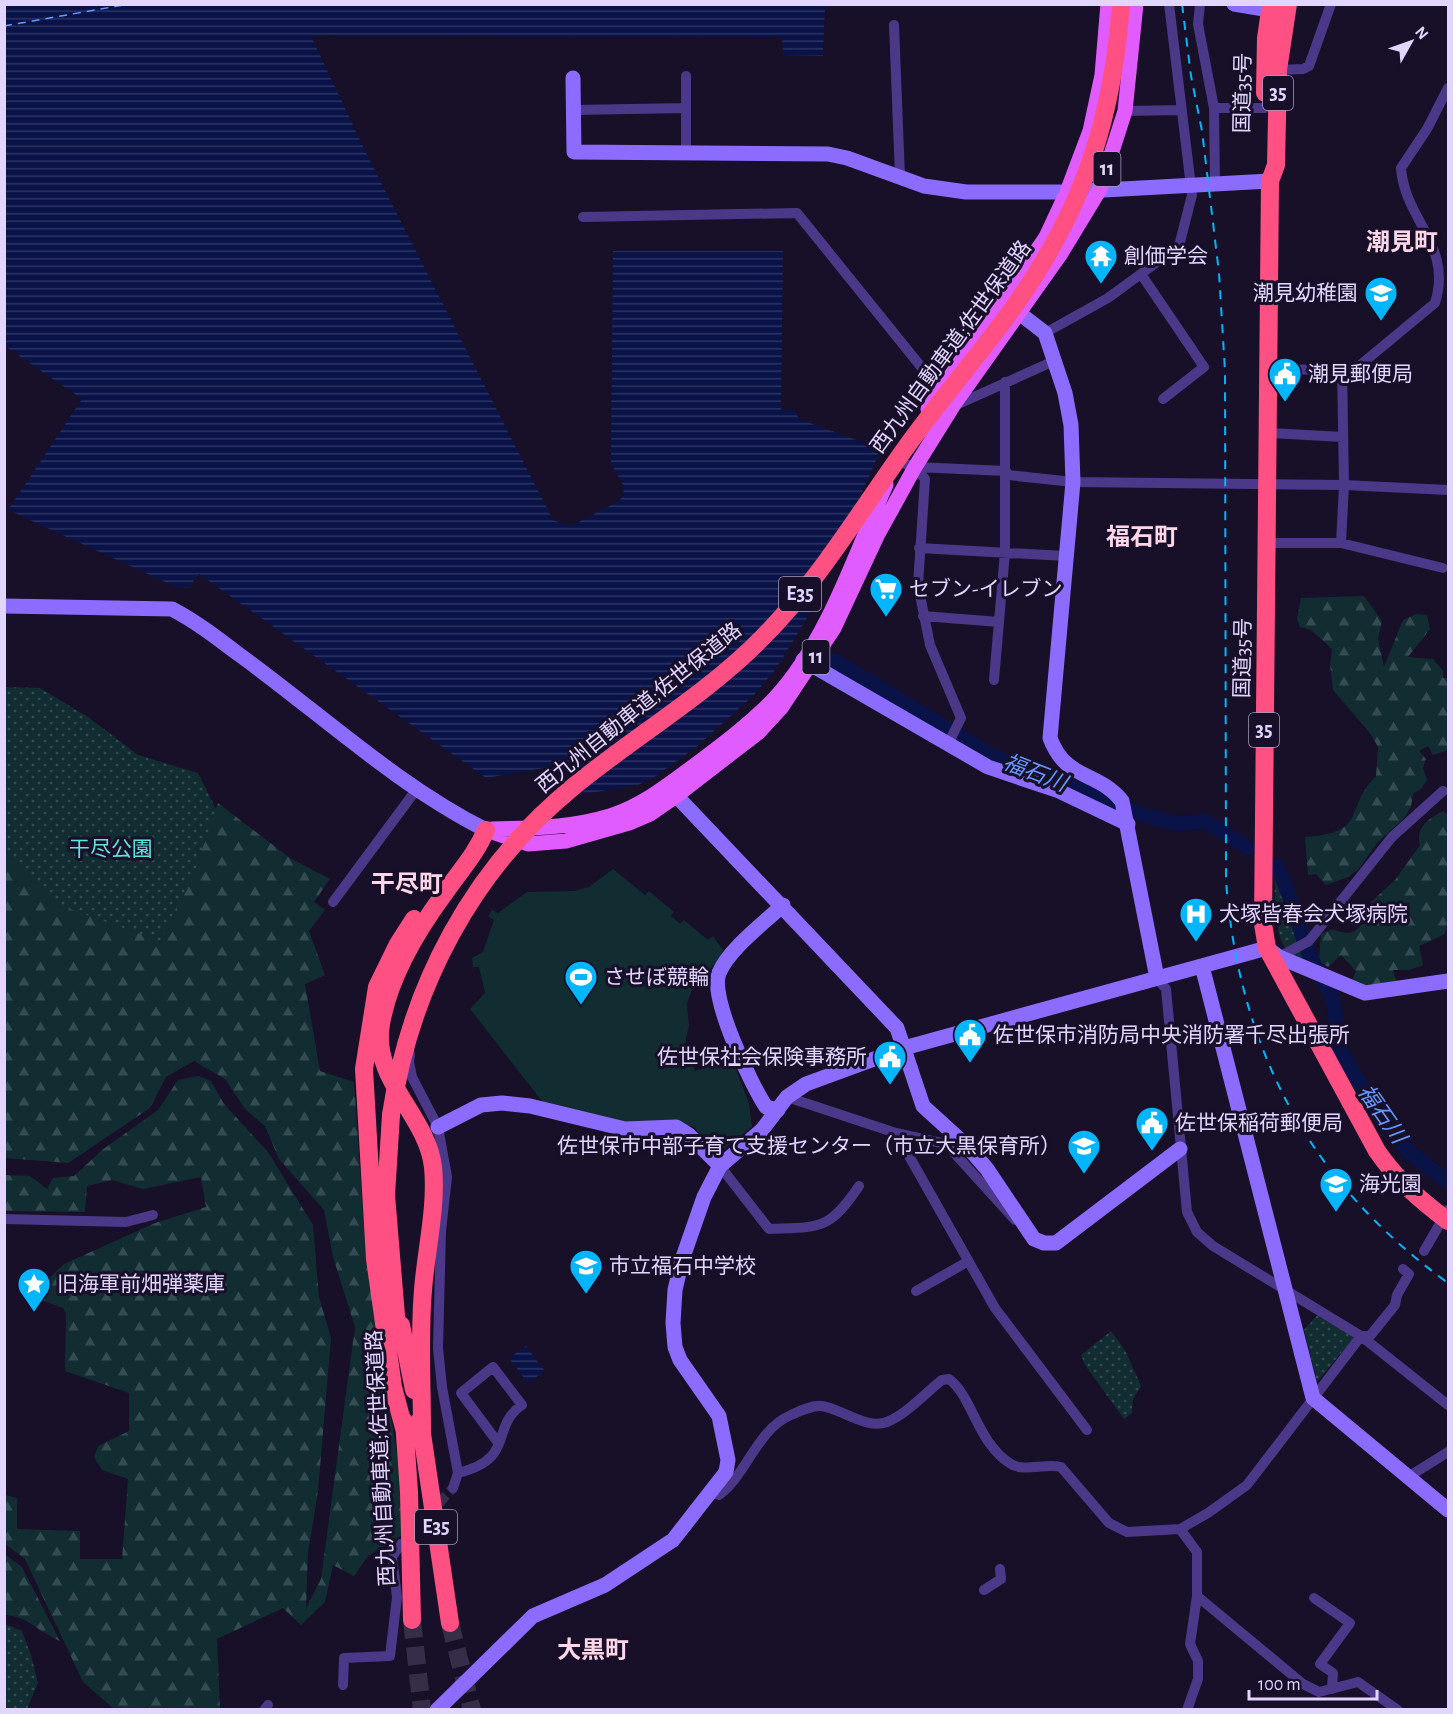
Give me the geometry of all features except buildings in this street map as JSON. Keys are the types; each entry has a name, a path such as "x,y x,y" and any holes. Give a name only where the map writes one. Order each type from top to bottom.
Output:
{"highway":[{"name":"西九州自動車道;佐世保道路","path":"450,1623 414,1432 395,1294 386,1195 391,1115 406,1038 424,988 460,918 482,884 516,842 572,788 691,699 762,638 816,573 924,422 1030,283 1072,210 1090,165 1113,82 1121,4"},
{"name":"国道35号","path":"1288,4 1278,70 1276,165 1270,181 1263,924 1273,952 1377,1151 1394,1175 1414,1195 1447,1216"},
{"name":"国道35号","path":"1270,7 1264,166 1270,181"},
{"path":"414,1432 433,1167 421,1132 381,1058 380,1026 387,999 408,952 444,893 477,851 486,830"},
{"path":"414,1432 393,1387 375,1259 364,1068 377,987 398,944 468,846 486,830"},
{"name":"西九州自動車道;佐世保道路","path":"412,1620 410,1492 414,1432"}],"main road":[{"name":"11","path":"808,662 897,461 939,389 1046,237 1067,192 1090,131 1102,75 1108,4"},
{"name":"11","path":"486,830 528,844 566,841 609,831 650,814 776,696 808,662 834,628 877,536 915,467 953,406 1060,255 1100,189 1125,111 1136,4"},
{"name":"11","path":"486,830 556,827 586,822 631,808 672,791"}],"street":[{"path":"1045,333 1108,298 1179,246 1192,195 1169,4"},
{"path":"1200,4 1198,24 1214,108 1215,185"},
{"path":"1234,4 1270,7"},
{"path":"1278,70 1303,69 1309,66 1331,4"},
{"path":"894,25 900,177"},
{"path":"686,153 687,76"},
{"path":"573,78 574,152 828,154 847,158 924,186 966,192 1067,192 1270,181"},
{"path":"1269,370 1342,369 1359,366 1436,303 1443,289 1445,275 1442,251 1407,195 1401,168 1427,129 1449,88"},
{"path":"573,110 686,108"},
{"path":"1214,108 1265,108"},
{"path":"1125,111 1181,110"},
{"path":"583,218 797,213 939,389"},
{"path":"1141,274 1204,367 1163,399"},
{"path":"1003,301 1045,333 1071,425 1073,482 1050,738 1064,764 1108,788 1122,801 1158,978 1166,989 1187,1212 1197,1232 1213,1246 1361,1336 1449,1405"},
{"path":"953,406 1054,361"},
{"path":"1341,543 1344,484 1342,369"},
{"path":"994,680 1005,552 1005,382"},
{"path":"1269,433 1343,437"},
{"path":"897,461 915,467 1006,471 1008,475 1073,482 1267,486 1344,484 1449,490"},
{"path":"915,467 925,479 918,585 923,616 930,645 962,717 949,742"},
{"path":"1267,543 1341,543 1443,568"},
{"path":"919,548 1066,556"},
{"path":"4,606 172,609 190,618 276,681 416,790 486,830"},
{"path":"923,616 999,622"},
{"path":"808,662 949,742 988,767 1059,791 1128,824"},
{"path":"333,902 416,790"},
{"path":"672,791 783,905 897,1028 923,1106 967,1146 987,1169 1012,1203 1026,1230"},
{"path":"437,1710 532,1616 605,1585 633,1564 653,1555 673,1539 712,1493 726,1472 728,1460 726,1441 720,1416 680,1360 675,1347 673,1323 675,1290 682,1260 704,1197 720,1166 762,1130 787,1097 806,1084 904,1048 1202,966 1273,952 1304,942 1392,837 1443,791"},
{"path":"453,1488 458,1473 442,1387 438,1348 441,1231 447,1177 438,1127 412,1077 409,1062 412,1044 440,973 469,919 490,884 528,844"},
{"path":"778,1110 766,1107 749,1080 718,993 718,975 725,962 783,905"},
{"path":"1273,952 1333,982 1365,993 1449,981"},
{"path":"1202,966 1313,1398 1449,1510"},
{"path":"787,1097 896,1133 946,1144 1034,1239 1044,1243 1056,1243 1180,1149"},
{"path":"438,1127 481,1105 502,1103 530,1106 625,1129 676,1128 689,1136 720,1166 769,1229 822,1226 837,1216 859,1186"},
{"path":"896,1133 995,1308 1087,1430"},
{"path":"4,1219 126,1222 153,1215"},
{"path":"1425,1251 1447,1216"},
{"path":"916,1292 967,1262"},
{"path":"1361,1336 1370,1336 1395,1305 1397,1295 1409,1274 1403,1269"},
{"path":"712,1493 719,1495 730,1487 744,1461 778,1422 791,1414 820,1406 862,1421 880,1424 898,1414 942,1380 949,1380 956,1385 981,1435 1011,1465 1050,1464 1061,1467 1109,1523 1127,1532 1180,1529 1208,1513 1247,1485 1361,1336"},
{"path":"458,1473 487,1463 499,1444 513,1414 522,1404 493,1367 461,1393 499,1444"},
{"path":"1408,1477 1449,1452"},
{"path":"1180,1529 1197,1552 1197,1596 1190,1644 1198,1661 1198,1679 1186,1710"},
{"path":"343,1685 344,1658 390,1656 397,1597 392,1557 401,1544"},
{"path":"984,1590 1001,1579 1000,1569"},
{"path":"1197,1596 1303,1684 1319,1692 1358,1682 1398,1710"},
{"path":"1314,1598 1350,1623 1320,1665 1333,1673 1332,1689"}],"green space":[{"path":"1364,596 1382,621 1378,639 1384,667 1403,620 1416,614 1427,615 1430,629 1408,657 1433,659 1443,671 1443,678 1448,678 1448,750 1433,755 1428,746 1419,751 1426,759 1423,768 1427,780 1421,789 1413,794 1411,807 1404,818 1377,843 1358,870 1348,877 1326,885 1316,874 1308,875 1305,837 1325,835 1347,825 1366,788 1376,776 1378,747 1370,733 1333,690 1330,666 1332,649 1311,630 1300,627 1297,618 1301,598"},
{"name":"干尽公園","path":"5,687 40,688 88,717 138,755 198,773 290,957 5,927"},
{"path":"218,803 290,858 330,879 314,902 325,910 309,931 325,975 305,984 320,1071 354,1082 366,1258 399,1468 402,1535 368,1556 354,1576 333,1565 325,1602 301,1625 283,1608 217,1639 220,1709 114,1709 83,1682 25,1559 4,1543 5,1495 17,1498 17,1529 80,1531 80,1559 122,1559 128,1479 102,1470 94,1457 98,1446 129,1431 129,1393 65,1371 66,1313 63,1308 41,1300 41,1286 64,1264 155,1223 206,1207 201,1177 143,1189 112,1180 87,1186 85,1212 5,1211 5,1175 30,1176 47,1189 53,1178 74,1176 102,1150 158,1110 178,1080 199,1076 211,1081 224,1104 268,1152 313,1225 319,1297 331,1338 318,1491 308,1553 306,1608 321,1579 355,1327 333,1257 324,1210 279,1159 265,1126 245,1109 225,1079 194,1061 166,1077 150,1108 68,1163 5,1158 4,849 53,903 160,941 194,873"},
{"path":"1443,811 1448,815 1448,917 1445,934 1419,946 1423,965 1409,970 1393,970 1397,983 1366,990 1352,981 1356,971 1341,955 1328,967 1319,961 1321,934 1333,929 1352,932 1361,926 1374,909 1370,903 1395,880 1420,845 1419,839 1424,824"},
{"path":"1275,868 1278,868 1309,962 1291,954 1280,938 1275,901"},
{"name":"させぼ競輪","path":"613,869 645,895 649,891 674,912 671,916 680,924 684,920 708,940 713,936 725,953 694,985 687,1003 689,1025 685,1044 695,1071 732,1059 749,1103 752,1127 725,1148 711,1147 694,1127 675,1121 638,1125 545,1105 470,1009 485,993 479,967 473,967 472,958 483,952 494,920 488,916 492,910 498,913 527,892 575,891 589,887"},
{"path":"1319,1313 1356,1335 1317,1382 1304,1330"},
{"path":"1111,1331 1126,1352 1141,1386 1133,1399 1132,1413 1124,1419 1085,1365 1081,1355"},
{"path":"4,1554 22,1567 60,1641 27,1621 5,1615"},
{"path":"5,1624 22,1631 31,1655 38,1683 27,1709 5,1709"}],"shaded area":[{"path":"4,5 825,5 823,56 783,55 782,37 311,36 368,157 553,520 571,526 619,501 624,495 623,485 611,463 613,251 783,251 781,410 794,410 799,419 881,449 806,620 775,670 754,695 694,749 653,778 638,785 584,794 579,762 486,778 199,574 188,588 176,587 8,510 82,399 5,346"},
{"path":"526,1346 545,1371 528,1383 509,1358"}],"waterway":[{"name":"福石川","path":"835,661 994,757 1146,816 1178,824 1205,821 1248,848"},
{"name":"福石川","path":"1277,866 1290,896 1307,949 1333,1000 1336,1024 1334,1039 1372,1104 1408,1151 1448,1182"}],"ferry route":[{"path":"4,26 129,4"}],"tunnel":[{"path":"409,1536 453,1488"},
{"path":"412,1620 422,1710"},
{"path":"450,1623 472,1710"}],"railway":[{"path":"1182,4 1191,76 1202,131 1219,273 1225,371 1226,881 1234,943 1247,1001 1266,1056 1290,1108 1321,1156 1357,1202 1399,1244 1448,1283"}],"place":[{"name":"創価学会","path":"1101,285"},
{"name":"潮見幼稚園","path":"1381,322"},
{"name":"潮見郵便局","path":"1285,403"},
{"name":"セブン-イレブン","path":"886,618"},
{"name":"犬塚皆春会犬塚病院","path":"1196,943"},
{"name":"させぼ競輪","path":"581,1006"},
{"name":"佐世保市消防局中央消防署千尽出張所","path":"970,1064"},
{"name":"佐世保社会保険事務所","path":"890,1086"},
{"name":"佐世保稲荷郵便局","path":"1152,1152"},
{"name":"佐世保市中部子育て支援センター（市立大黒保育所）","path":"1084,1175"},
{"name":"海光園","path":"1336,1213"},
{"name":"市立福石中学校","path":"586,1295"},
{"name":"旧海軍前畑弾薬庫","path":"34,1313"}],"district":[{"name":"潮見町","path":"1402,243"},
{"name":"福石町","path":"1142,538"},
{"name":"干尽町","path":"407,885"},
{"name":"大黒町","path":"593,1651"}]}
